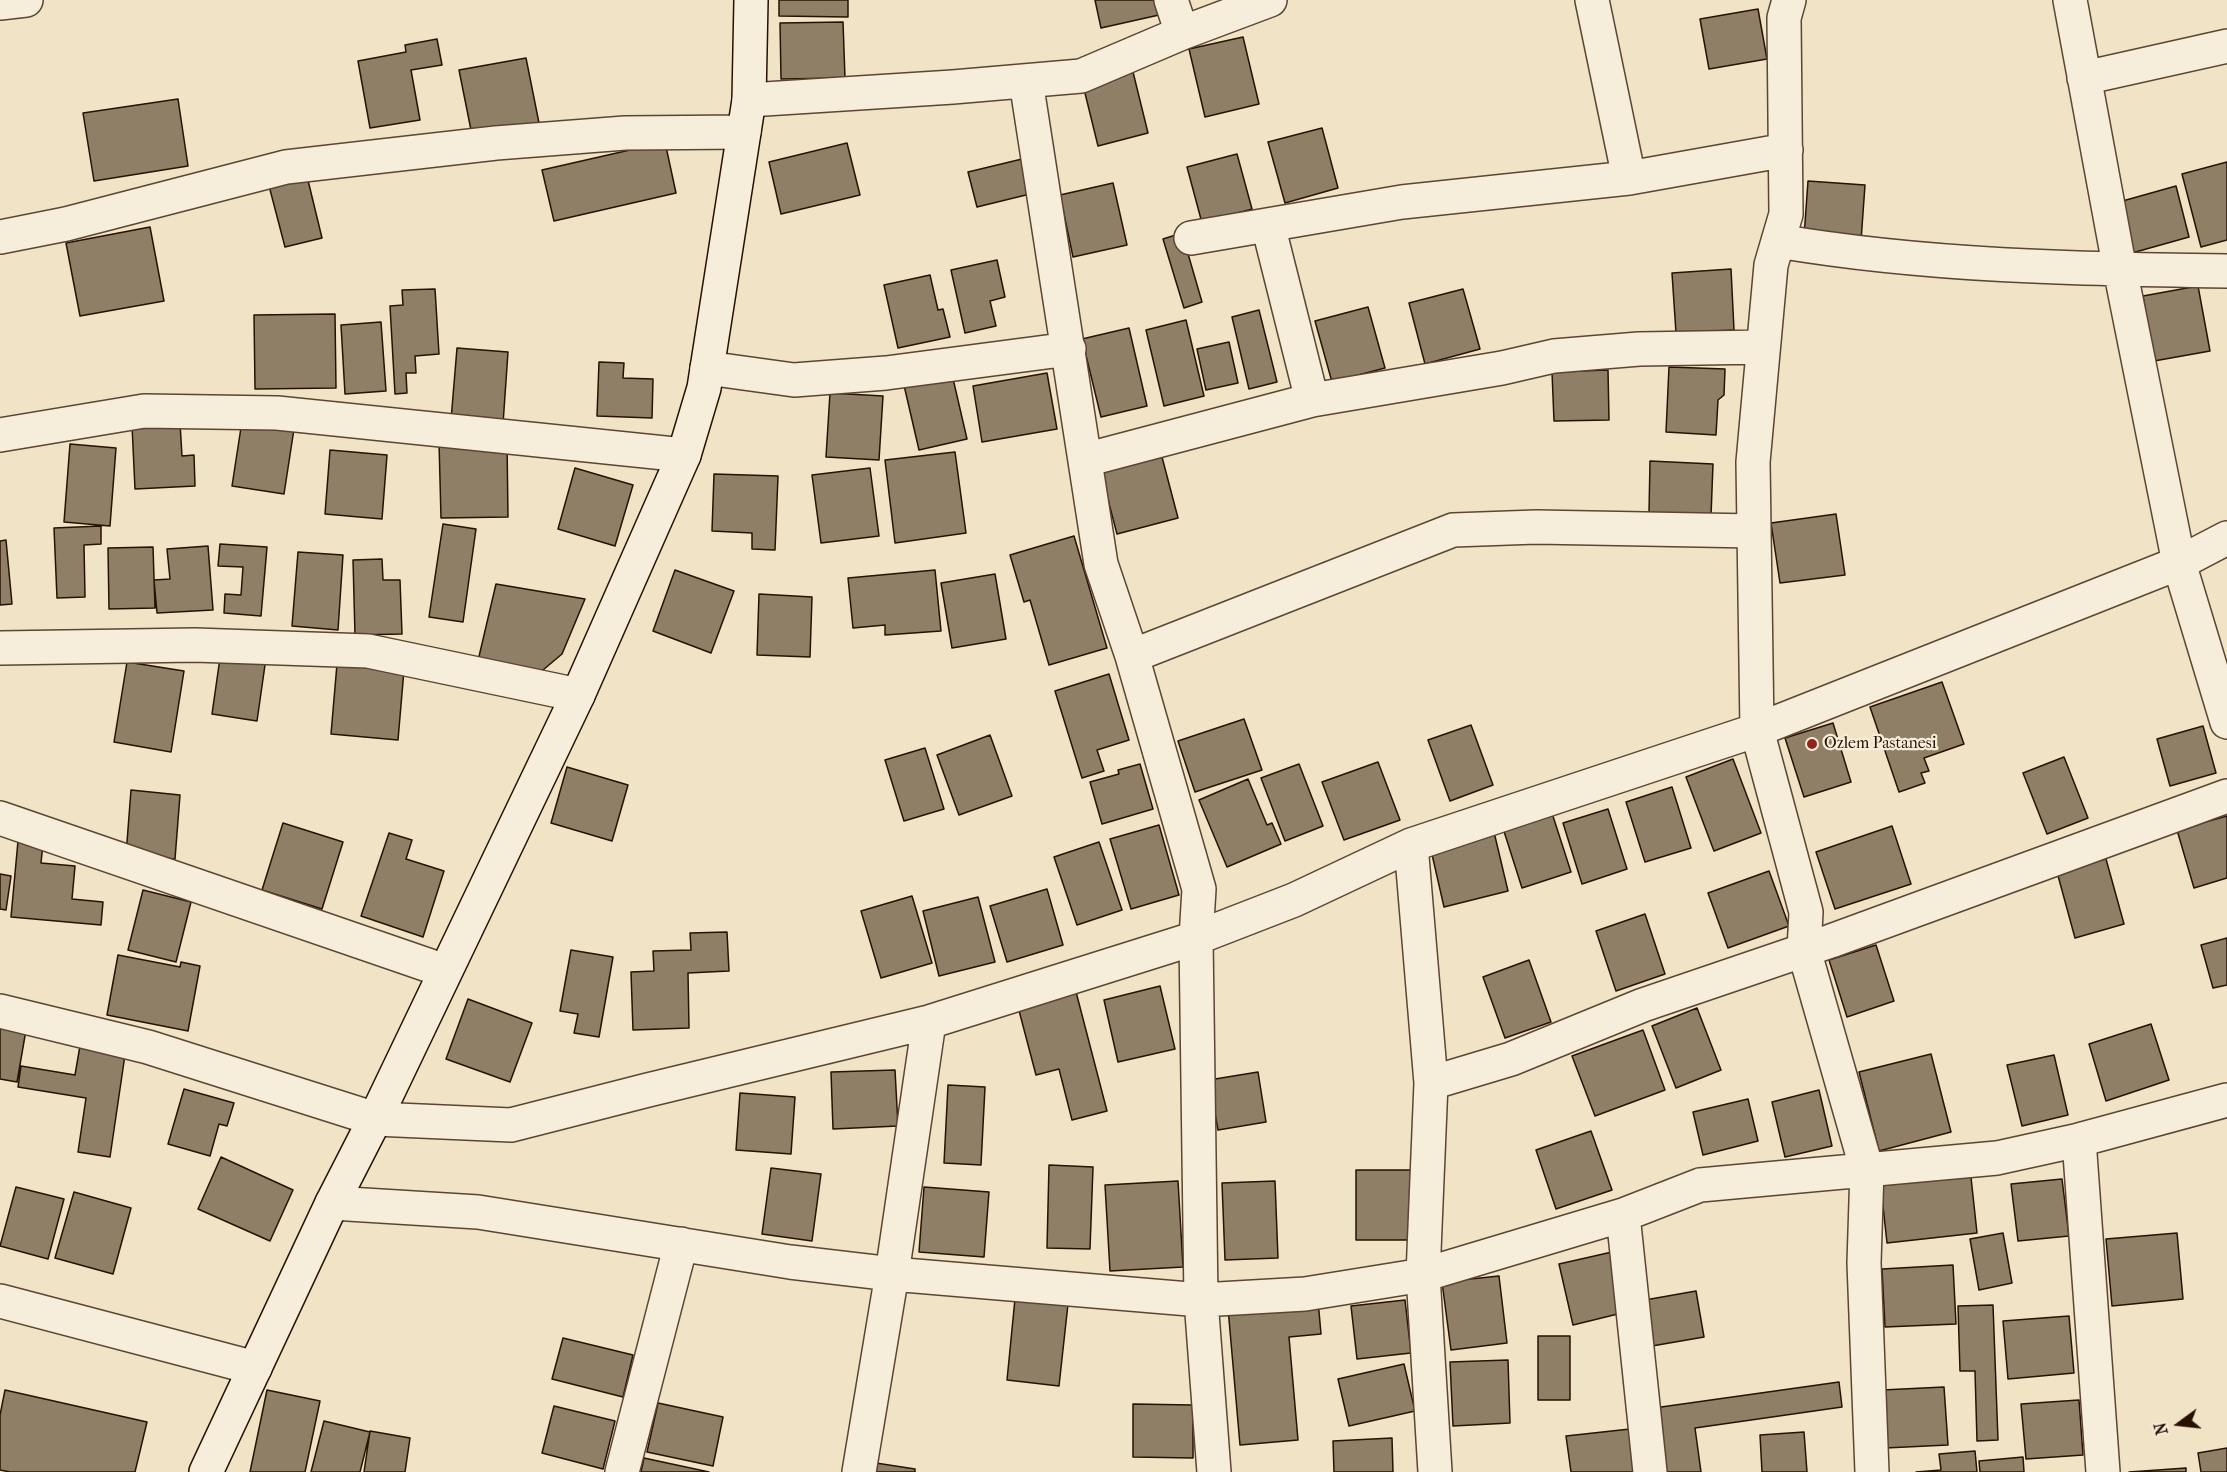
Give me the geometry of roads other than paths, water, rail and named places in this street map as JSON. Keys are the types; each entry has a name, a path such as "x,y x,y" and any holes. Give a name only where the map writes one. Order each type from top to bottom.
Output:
{"street":[{"path":"0,3 26,0"},
{"path":"206,1472 332,1203 375,1119 578,695 684,455 704,387 749,100 751,0"},
{"path":"1171,0 1182,33"},
{"path":"749,100 1081,76 1182,33 1270,0"},
{"path":"1592,0 1629,178"},
{"path":"1790,0 1784,18 1786,214 1771,265 1753,462 1757,730 1806,912 1804,950 1867,1170 1864,1263 1872,1472"},
{"path":"2070,0 2120,269 2179,563 2227,722"},
{"path":"2084,78 2227,46"},
{"path":"1026,81 1101,564 1132,656 1199,889 1196,938 1201,1300 1214,1472"},
{"path":"0,237 66,224 286,167 531,140 625,133 744,132"},
{"path":"1191,238 1402,202 1629,178 1786,150"},
{"path":"1268,225 1312,400"},
{"path":"1778,242 1835,251 1961,263 2227,271"},
{"path":"1085,460 1312,400 1502,368 1554,356 1639,350 1764,347"},
{"path":"707,368 794,380 886,373 1069,349"},
{"path":"0,435 144,411 277,413 684,455"},
{"path":"1132,656 1453,530 1536,527 1754,531"},
{"path":"0,1011 148,1047 375,1119 511,1125 929,1022 1196,938 1293,900 1411,845 1757,730 2179,563 2227,538"},
{"path":"0,648 195,645 368,651 578,695"},
{"path":"1431,1083 1511,1059 1643,1005 1804,950 2227,796"},
{"path":"0,818 445,971"},
{"path":"1411,845 1431,1083 1423,1275 1435,1472"},
{"path":"859,1472 892,1274 929,1022"},
{"path":"332,1203 478,1212 790,1262 892,1274 1201,1300 1305,1294 1423,1275 1623,1215 1701,1185 1996,1158 2079,1140 2227,1100"},
{"path":"2079,1140 2103,1472"},
{"path":"1623,1215 1650,1472"},
{"path":"622,1472 681,1244"},
{"path":"0,1301 255,1368"}],"place":[{"name":"Ozlem Pastanesi","path":"1812,744"}]}
